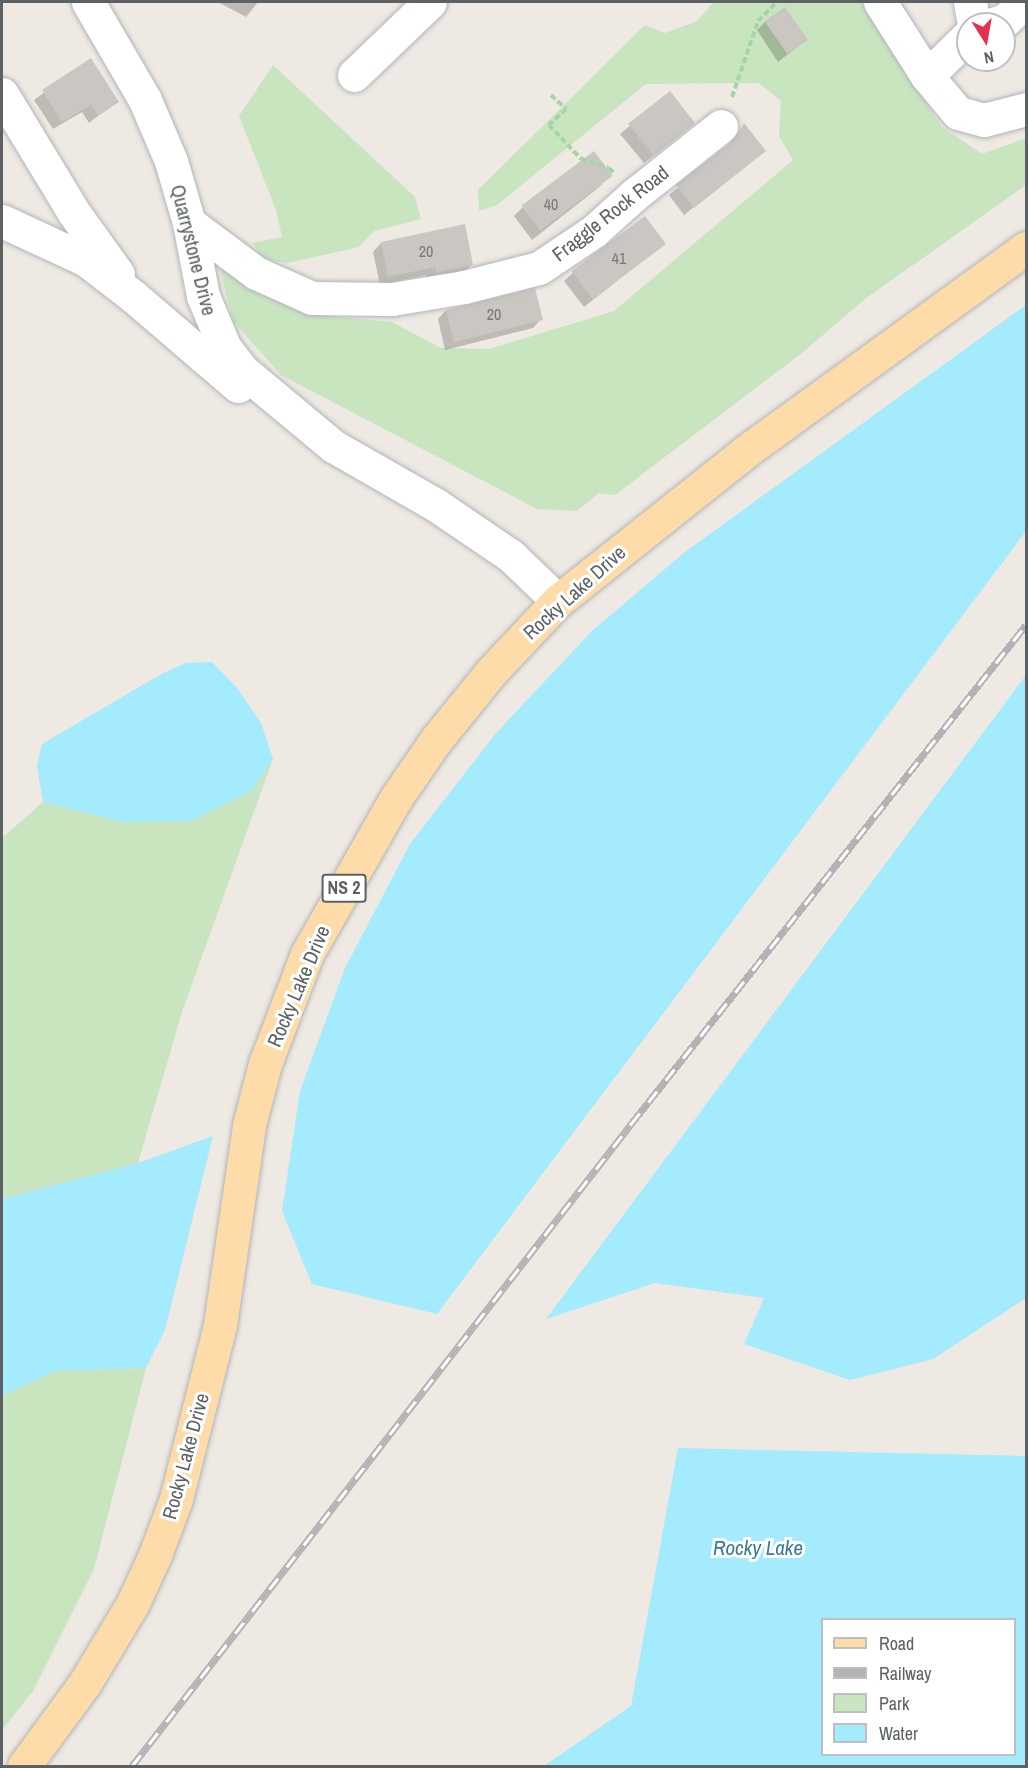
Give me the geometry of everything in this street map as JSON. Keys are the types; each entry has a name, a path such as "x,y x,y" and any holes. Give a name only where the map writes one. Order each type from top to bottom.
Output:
{"main road":[{"name":"Rocky Lake Drive","path":"24,1767 85,1683 133,1603 176,1498 219,1325 249,1125 265,1064 307,954 396,798 436,740 491,672 558,601 745,452 1026,248"}],"lane":[{"name":"Quarrystone Drive","path":"88,2 145,100 171,161 189,222 203,296 225,348 243,371 333,446 436,505 511,556 558,601"},
{"path":"354,75 430,2"},
{"path":"880,2 927,76 958,113 984,120 1026,109"},
{"path":"927,76 956,48"},
{"path":"2,94 74,213 134,297"},
{"name":"Fraggle Rock Road","path":"189,222 256,273 312,298 392,299 464,287 539,268 594,231 634,195 721,126"},
{"path":"2,221 86,260 134,297 224,376 282,417 333,446"}],"path":[{"path":"721,126 758,21 777,2"},
{"path":"551,95 566,109 549,124 581,159 609,168 634,195"}],"green space":[{"path":"714,2 861,2 942,127 982,154 1026,138 1026,185 865,299 802,353 615,495 599,493 577,511 537,509 281,375 233,321 220,269 252,281 292,305 335,317 392,322 441,348 489,349 614,311 793,160 779,136 781,101 759,83 646,84 497,205 479,211 478,190 645,25 665,33 697,21"},
{"path":"273,65 415,197 421,219 374,231 359,247 287,263 264,259 252,243 282,237 276,210 239,116"},
{"path":"273,759 182,1012 138,1163 2,1199 2,838 43,802 123,822 251,791"},
{"path":"146,1368 94,1569 33,1691 2,1730 2,1396 54,1371"}],"water":[{"path":"1026,305 1026,531 437,1314 312,1284 282,1211 300,1091 345,968 410,844 496,733 593,630 685,552"},
{"path":"212,662 237,688 261,723 273,759 251,791 191,821 123,822 43,802 37,766 42,744 163,673 186,663"},
{"path":"1026,675 1026,1298 933,1359 850,1380 744,1344 764,1298 655,1283 546,1319"},
{"path":"213,1136 165,1330 146,1368 54,1371 2,1396 2,1199 138,1163"},
{"name":"Rocky Lake","path":"678,1448 1026,1456 1026,1766 544,1766 631,1706"}],"building":[{"path":"785,7 808,40 787,54 765,21"},
{"path":"91,58 119,102 98,116 91,105 62,122 42,90"},
{"path":"670,91 695,123 653,156 628,124"},
{"path":"744,123 766,151 694,208 676,185 733,141"},
{"path":"594,151 613,176 540,231 521,206"},
{"path":"645,216 666,244 593,299 572,271"},
{"path":"465,224 473,265 436,273 435,267 388,277 381,242"},
{"path":"535,288 543,320 454,342 446,310"}],"railway":[{"path":"132,1766 631,1124 1026,625"}]}
